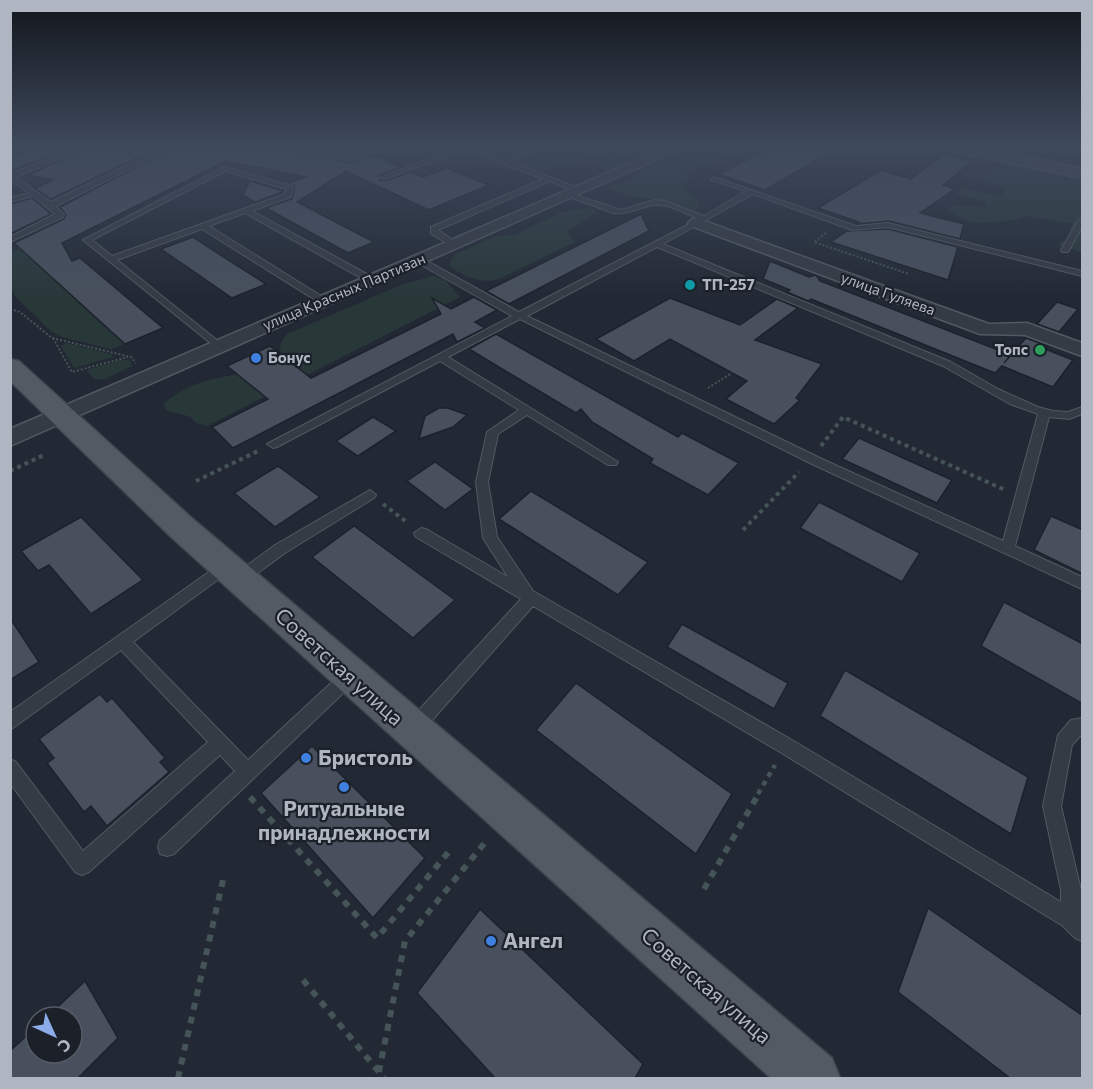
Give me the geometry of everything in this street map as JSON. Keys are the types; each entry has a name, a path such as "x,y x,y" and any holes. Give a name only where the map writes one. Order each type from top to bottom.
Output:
{"main road":[{"name":"Советская улица","path":"10,366 233,572 411,731 812,1078"}],"street":[{"name":"улица Красных Партизан","path":"10,438 561,198"},
{"name":"улица Гуляева","path":"700,221 987,330 1027,329 1083,350"}],"lane":[{"path":"10,240 60,215 41,198"},
{"path":"51,205 66,198"},
{"path":"168,198 87,240 219,346"},
{"path":"112,259 281,198"},
{"path":"455,244 434,232 434,229 506,198"},
{"name":"улица Гуляева","path":"586,198 613,211 621,212 655,202 665,203 700,221"},
{"path":"273,444 742,198"},
{"path":"769,198 865,228 873,224 888,225 1083,273"},
{"path":"247,211 371,280"},
{"path":"1065,250 1083,221"},
{"path":"203,226 323,301"},
{"path":"656,244 947,364 977,383 1044,414 1065,416 1083,410"},
{"path":"419,260 520,316 812,459 1083,582"},
{"path":"441,357 612,462"},
{"path":"527,409 492,432 482,482 490,538 530,599"},
{"path":"1008,547 1044,414"},
{"path":"10,722 122,641 233,572 280,549 370,495"},
{"path":"421,533 530,599 786,746 1076,925"},
{"path":"411,731 530,599"},
{"path":"122,641 220,743 242,777"},
{"path":"167,847 350,676"},
{"path":"1076,925 1071,890 1052,806 1064,741 1077,726 1083,726"},
{"path":"10,768 81,865 220,743"}],"path":[{"path":"841,222 814,242 909,274"},
{"path":"10,309 20,312 52,338 72,372 131,357"},
{"path":"52,338 131,357 142,369"},
{"path":"691,399 732,373"},
{"path":"743,530 812,459 843,417 1022,497"},
{"path":"196,481 273,444"},
{"path":"10,471 46,454"},
{"path":"370,495 421,533"},
{"path":"704,889 786,746"},
{"path":"242,777 377,938 451,849"},
{"path":"379,1072 405,941 508,815"},
{"path":"178,1078 223,880"},
{"path":"303,980 384,1078"}],"shaded area":[{"path":"644,198 694,198 701,205 694,211"},
{"path":"972,198 1082,198 1082,253 1060,245 1060,242 1072,240 1073,235 1069,229 1073,224 1026,216 1017,220 979,223 963,219 947,209 953,205 986,207 986,202"},
{"path":"590,207 597,212 567,231 575,242 499,279 486,281 473,278 449,265 454,255 494,237 517,234 560,213"},
{"path":"26,246 27,254 125,344 111,349 62,337 52,332 13,294 15,293 11,288 10,253"},
{"path":"433,276 444,279 460,297 207,426 196,423 191,417 166,410 164,404 194,385 251,371 281,355 280,344 287,334 401,285"},
{"path":"66,343 111,354 113,357 74,368 61,346"},
{"path":"120,360 130,360 132,366 105,379 94,379 87,370"}],"building":[{"path":"32,198 51,214 10,234 10,204"},
{"path":"78,198 152,198 62,243 72,261 80,258 163,328 125,344 14,243 64,219 66,215 60,207"},
{"path":"248,198 267,198 255,202"},
{"path":"304,198 297,202 374,242 348,253 266,208 292,199"},
{"path":"403,198 458,198 429,210"},
{"path":"835,198 942,198 920,213 964,224 960,239 889,221 857,224 859,222 818,208"},
{"path":"641,214 649,231 509,304 486,291"},
{"path":"888,229 958,247 948,280 831,242 847,231"},
{"path":"193,237 266,284 232,298 161,249"},
{"path":"770,261 809,277 816,275 820,281 1011,355 1004,363 1026,338 1048,346 1045,349 1073,360 1053,387 1002,366 995,373 811,299 808,301 787,292 790,290 763,279"},
{"path":"474,297 497,310 475,322 485,328 457,342 453,334 233,448 212,427 268,399 227,366 270,346 311,378 441,314 432,298 451,309"},
{"path":"670,298 740,325 777,299 798,308 755,340 822,364 796,398 800,400 774,424 726,399 747,381 670,339 634,361 596,339"},
{"path":"1057,302 1078,309 1059,332 1037,324"},
{"path":"496,334 678,437 682,433 739,463 708,495 650,463 653,459 592,422 581,409 576,413 469,349"},
{"path":"439,408 448,408 467,415 453,427 419,439 425,416"},
{"path":"373,417 396,431 358,456 336,441"},
{"path":"859,438 952,480 937,503 842,459"},
{"path":"435,462 473,489 445,510 407,481"},
{"path":"278,466 320,497 275,527 234,493"},
{"path":"531,491 648,562 618,595 499,519"},
{"path":"819,502 920,553 902,582 800,528"},
{"path":"1051,516 1083,530 1083,574 1034,550"},
{"path":"81,517 143,580 91,614 49,565 38,571 21,551"},
{"path":"354,526 455,600 413,638 312,557"},
{"path":"1004,602 1083,644 1083,704 981,646"},
{"path":"10,618 39,662 10,680"},
{"path":"682,624 788,683 774,709 667,647"},
{"path":"845,670 1028,777 1011,834 820,716"},
{"path":"576,683 732,794 696,854 536,730"},
{"path":"100,694 107,702 112,698 165,758 160,762 169,772 107,826 91,806 84,812 47,763 54,758 39,739"},
{"path":"312,746 425,858 373,918 261,793"},
{"path":"928,908 1083,1016 1083,1078 1010,1078 898,992"},
{"path":"480,909 643,1064 635,1078 495,1078 417,993"},
{"path":"85,981 118,1038 78,1078 10,1078 10,1051 24,1038 24,1065 84,1065 84,1005 60,1005"}],"place":[{"name":"ТП-257","path":"690,285"},
{"name":"Топс","path":"1040,350"},
{"name":"Бонус","path":"256,358"},
{"name":"Бристоль","path":"306,758"},
{"name":"Ритуальные принадлежности","path":"344,787"},
{"name":"Ангел","path":"491,941"}]}
